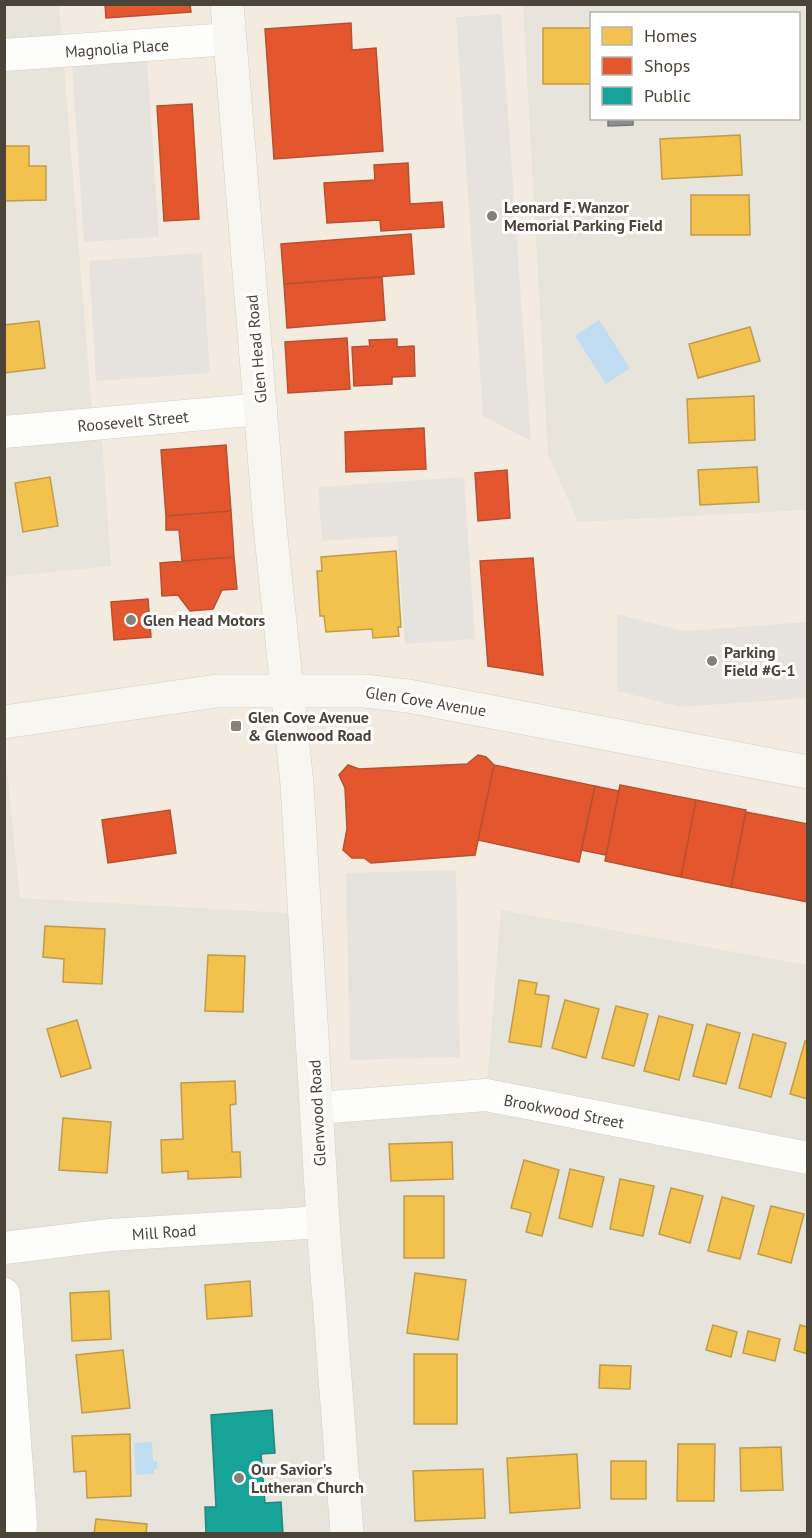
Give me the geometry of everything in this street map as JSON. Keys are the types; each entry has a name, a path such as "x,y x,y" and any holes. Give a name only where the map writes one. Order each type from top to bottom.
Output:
{"main road":[{"name":"Glen Head Road","path":"227,4 270,527 287,692"},
{"name":"Glen Cove Avenue","path":"4,722 217,691 364,691 408,696 807,772"},
{"name":"Glenwood Road","path":"287,692 297,784 323,1222 347,1533"}],"street":[{"name":"Magnolia Place","path":"4,55 230,39"},
{"name":"Roosevelt Street","path":"4,432 261,409"},
{"name":"Brookwood Street","path":"317,1108 486,1095 807,1158"},
{"name":"Mill Road","path":"4,1248 110,1235 323,1222"},
{"path":"4,1294 20,1533"}],"shaded area":[{"path":"5,5 807,5 807,1533 5,1533"},
{"path":"59,5 523,5 548,455 578,522 807,510 807,965 501,910 486,1095 317,1107 305,914 20,898 4,742 4,577 111,566 101,424 93,423"},
{"name":"Leonard F. Wanzor Memorial Parking Field","path":"501,14 531,441 483,416 456,17"},
{"path":"147,60 159,237 84,242 72,65"},
{"path":"202,253 210,373 96,381 89,261"},
{"path":"464,477 475,639 405,644 397,536 322,541 318,487"},
{"name":"Parking Field #G-1","path":"617,614 684,631 807,622 807,698 680,707 617,691"},
{"path":"456,870 460,1057 350,1060 346,873"}],"water":[{"path":"599,320 630,368 606,384 575,336"},
{"path":"152,1442 153,1461 157,1461 157,1469 154,1469 154,1474 136,1475 134,1443"}],"building: Homes":[{"path":"543,28 590,28 590,84 543,84"},
{"path":"740,135 742,175 662,179 660,139"},
{"path":"4,146 29,146 29,166 46,166 46,200 4,201"},
{"path":"691,195 749,195 750,235 691,235"},
{"path":"39,321 45,368 4,373 4,325"},
{"path":"750,327 760,361 698,378 689,344"},
{"path":"754,396 755,440 689,443 687,399"},
{"path":"757,467 759,502 700,505 698,470"},
{"path":"50,477 58,526 23,532 15,483"},
{"path":"396,551 401,627 398,627 399,636 373,638 372,629 326,632 324,616 320,616 317,571 322,571 321,557"},
{"path":"45,926 105,929 102,984 63,982 64,959 43,957"},
{"path":"208,955 245,956 243,1012 205,1011"},
{"path":"519,980 537,983 535,994 549,996 541,1047 509,1042"},
{"path":"565,1000 599,1009 586,1058 552,1048"},
{"path":"616,1006 648,1014 634,1066 602,1058"},
{"path":"659,1016 693,1025 679,1080 644,1071"},
{"path":"77,1020 91,1068 61,1077 47,1029"},
{"path":"707,1024 740,1033 726,1084 693,1076"},
{"path":"753,1034 786,1043 771,1097 739,1088"},
{"path":"805,1041 808,1042 808,1099 790,1094"},
{"path":"235,1081 236,1104 230,1105 232,1152 240,1152 241,1177 188,1179 188,1171 162,1173 161,1140 183,1139 181,1083"},
{"path":"63,1118 111,1122 107,1173 59,1170"},
{"path":"452,1142 453,1179 391,1181 389,1144"},
{"path":"524,1160 559,1170 542,1236 526,1232 531,1213 511,1208"},
{"path":"570,1169 604,1177 592,1227 559,1218"},
{"path":"620,1179 654,1186 643,1236 610,1229"},
{"path":"671,1188 703,1196 690,1243 659,1234"},
{"path":"404,1196 444,1196 444,1258 404,1258"},
{"path":"722,1197 754,1206 740,1259 708,1251"},
{"path":"771,1206 804,1214 791,1263 758,1254"},
{"path":"415,1273 466,1280 458,1340 407,1333"},
{"path":"250,1281 252,1316 207,1319 205,1285"},
{"path":"109,1291 111,1339 72,1341 70,1293"},
{"path":"713,1325 737,1332 731,1357 706,1350"},
{"path":"800,1325 808,1327 808,1354 794,1350"},
{"path":"748,1331 780,1339 775,1361 743,1353"},
{"path":"123,1350 130,1408 82,1413 76,1355"},
{"path":"414,1354 457,1354 457,1424 414,1424"},
{"path":"600,1365 631,1366 630,1389 599,1388"},
{"path":"130,1434 131,1496 87,1498 86,1471 74,1472 72,1436"},
{"path":"678,1444 715,1444 714,1501 677,1501"},
{"path":"781,1447 783,1490 741,1491 740,1448"},
{"path":"577,1454 580,1508 510,1513 507,1458"},
{"path":"611,1461 646,1461 646,1499 611,1499"},
{"path":"483,1469 485,1518 415,1521 413,1471"},
{"path":"96,1519 147,1524 146,1534 94,1534"}],"building: Shops":[{"path":"105,4 190,4 191,12 106,18"},
{"path":"351,23 352,50 376,48 383,151 274,159 265,29"},
{"path":"192,104 199,219 164,221 157,106"},
{"path":"408,163 410,204 442,202 444,227 381,231 380,220 327,223 324,183 375,180 374,165"},
{"path":"411,234 414,274 284,284 281,244"},
{"path":"382,277 385,320 287,328 284,284"},
{"path":"347,338 350,389 288,393 285,342"},
{"path":"397,339 397,347 414,346 415,376 392,377 392,384 354,386 352,347 370,346 369,340"},
{"path":"424,428 426,469 346,472 345,432"},
{"path":"226,445 231,511 166,516 161,450"},
{"path":"507,470 510,518 478,521 475,473"},
{"path":"231,511 234,557 182,561 179,530 166,530 166,516"},
{"path":"234,557 237,589 222,590 213,609 190,611 178,595 162,596 160,563"},
{"path":"533,558 543,675 488,666 480,561"},
{"path":"148,599 151,637 114,640 111,602"},
{"path":"478,755 486,757 494,765 475,855 371,863 364,858 352,858 343,850 347,829 345,788 339,775 348,765 359,769 467,764"},
{"path":"494,765 595,786 579,862 478,840"},
{"path":"620,785 696,800 681,877 605,861"},
{"path":"595,786 619,791 606,855 581,850"},
{"path":"696,800 746,810 731,887 681,877"},
{"path":"170,810 176,853 108,863 102,820"},
{"path":"746,812 808,824 808,902 731,887"}],"building: Public":[{"name":"Our Savior's Lutheran Church","path":"272,1410 275,1453 261,1454 265,1503 281,1502 283,1534 206,1534 205,1507 216,1507 211,1415"}],"building: Industry":[{"path":"608,120 633,120 633,125 608,126"}],"place":[{"name":"Leonard F. Wanzor Memorial Parking Field","path":"492,216"},
{"name":"Glen Head Motors","path":"131,620"},
{"name":"Parking Field #G-1","path":"712,661"},
{"name":"Glen Cove Avenue & Glenwood Road","path":"236,726"},
{"name":"Our Savior's Lutheran Church","path":"239,1478"}]}
